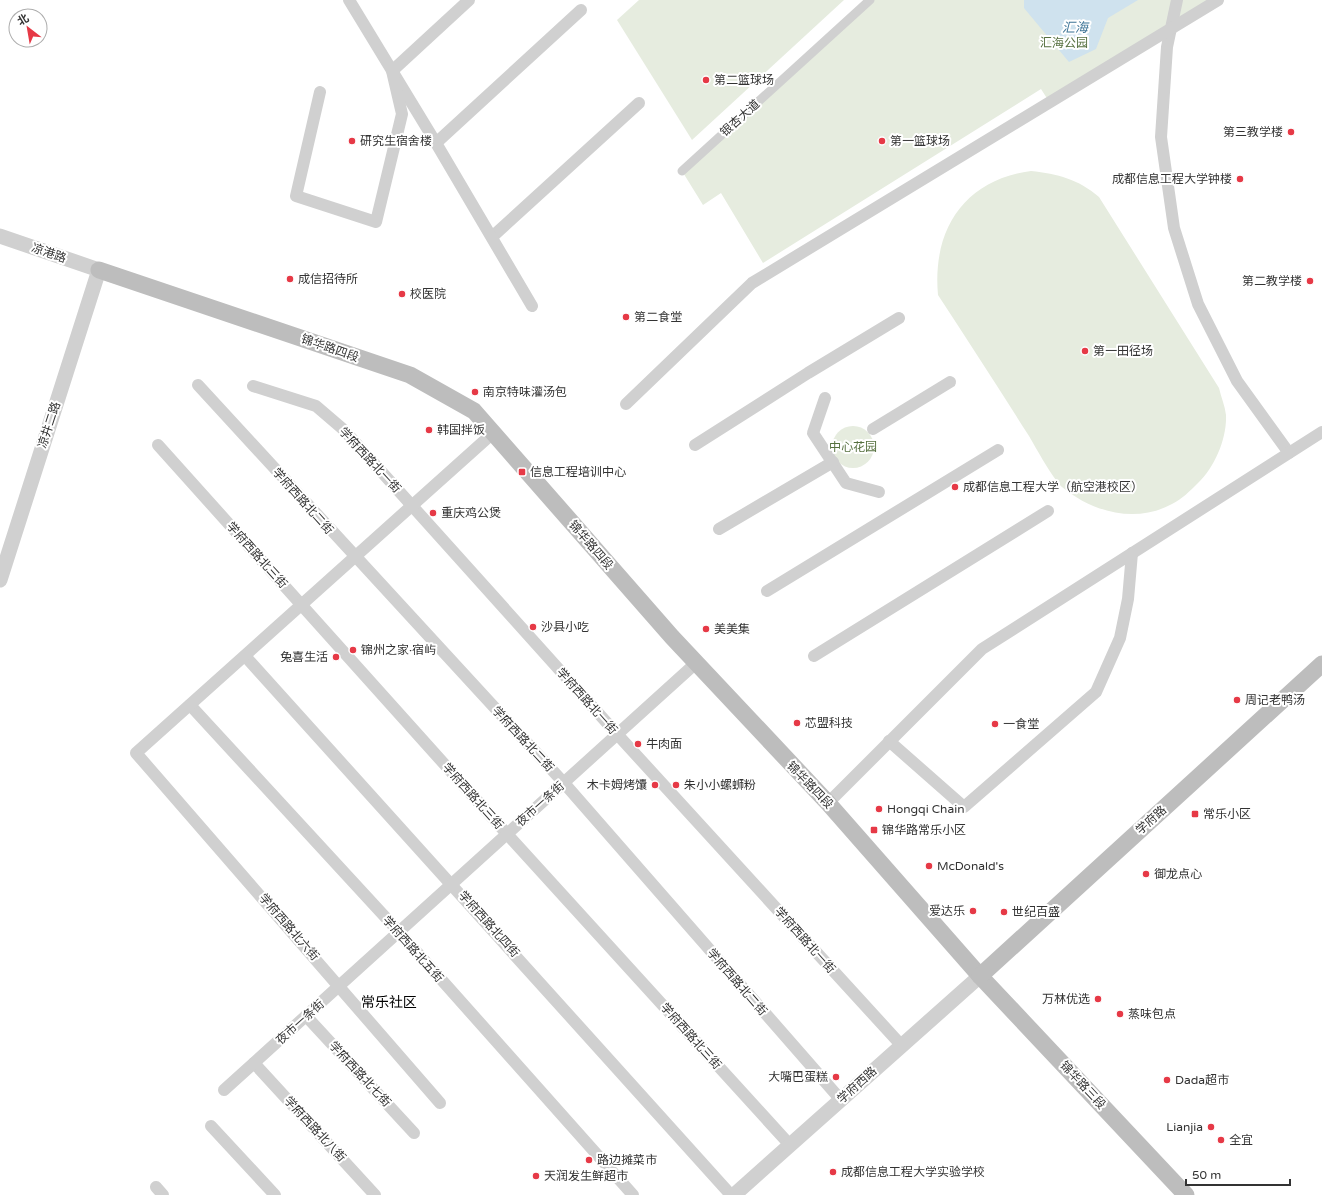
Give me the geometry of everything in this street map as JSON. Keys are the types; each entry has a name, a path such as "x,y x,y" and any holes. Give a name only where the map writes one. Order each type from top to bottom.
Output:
{"main road":[{"name":"锦华路四段","path":"99,270 410,375 474,411 696,663 828,803 980,976"},
{"name":"学府路","path":"980,976 1322,664"},
{"name":"锦华路三段","path":"980,976 1186,1195"}],"street":[{"path":"349,0 436,143 532,306"},
{"path":"392,71 469,0"},
{"name":"银杏大道","path":"682,171 870,0"},
{"path":"1177,0 1167,47 1161,137 1174,228 1198,304 1237,381 1289,453"},
{"path":"626,404 752,284 1218,0"},
{"path":"436,143 581,10"},
{"path":"320,92 296,196 376,222 402,114 392,71"},
{"path":"492,237 639,103"},
{"name":"凉港路","path":"0,236 99,270"},
{"name":"凉井二路","path":"0,580 99,270"},
{"path":"695,445 808,373 899,318"},
{"path":"873,429 950,382"},
{"name":"学府西路北二街","path":"198,385 564,783 841,1100"},
{"name":"学府西路北一街","path":"253,386 316,406 344,430 617,734 902,1046"},
{"path":"824,398 813,432 846,483 879,492"},
{"path":"828,803 982,649 1322,432"},
{"path":"190,705 493,433"},
{"name":"学府西路北三街","path":"158,445 507,834 790,1145"},
{"path":"767,591 998,450"},
{"path":"719,529 833,462"},
{"path":"814,656 1048,511"},
{"path":"890,741 964,807 1096,692 1120,638 1128,599 1132,553"},
{"name":"学府西路北四街","path":"245,656 733,1195"},
{"name":"夜市一条街","path":"224,1090 696,663"},
{"name":"学府西路北六街","path":"190,705 136,753 340,986 440,1103"},
{"name":"学府西路北五街","path":"190,705 399,932 633,1195"},
{"name":"学府西路","path":"733,1195 980,976"},
{"name":"学府西路北七街","path":"306,1016 414,1133"},
{"name":"学府西路北八街","path":"254,1063 375,1195"},
{"path":"211,1126 275,1195"}],"green space":[{"name":"第二篮球场","path":"639,0 844,0 692,140 617,20"},
{"name":"汇海公园","path":"870,0 1218,0 1050,103 1041,89 763,263 721,193 703,205 682,171"},
{"name":"第一田径场","path":"1031,171 1067,178 1083,186 1099,197 1219,388 1226,415 1226,424 1222,442 1215,461 1210,469 1186,495 1176,502 1158,510 1129,514 1100,509 1074,496 1062,487 1049,471 1029,436 938,295 938,271 941,249 947,230 957,212 971,197 987,185 1008,176"},
{"name":"中心花园","path":"849,426 857,426 865,429 871,435 874,447 871,459 865,465 857,468 849,468 841,465 835,459 832,451 832,443 835,435 841,429"}],"water":[{"name":"汇海","path":"1024,0 1138,0 1108,18 1096,49 1069,62 1024,8"}],"place":[{"name":"第二篮球场","path":"706,80"},
{"name":"第三教学楼","path":"1291,132"},
{"name":"研究生宿舍楼","path":"352,141"},
{"name":"第一篮球场","path":"882,141"},
{"name":"成都信息工程大学钟楼","path":"1240,179"},
{"name":"成信招待所","path":"290,279"},
{"name":"第二教学楼","path":"1310,281"},
{"name":"校医院","path":"402,294"},
{"name":"第二食堂","path":"626,317"},
{"name":"第一田径场","path":"1085,351"},
{"name":"南京特味灌汤包","path":"475,392"},
{"name":"韩国拌饭","path":"429,430"},
{"name":"信息工程培训中心","path":"522,472"},
{"name":"成都信息工程大学（航空港校区）","path":"955,487"},
{"name":"重庆鸡公煲","path":"433,513"},
{"name":"沙县小吃","path":"533,627"},
{"name":"美美集","path":"706,629"},
{"name":"锦州之家·宿屿","path":"353,650"},
{"name":"兔喜生活","path":"336,657"},
{"name":"周记老鸭汤","path":"1237,700"},
{"name":"芯盟科技","path":"797,723"},
{"name":"一食堂","path":"995,724"},
{"name":"牛肉面","path":"638,744"},
{"name":"木卡姆烤馕","path":"655,785"},
{"name":"朱小小螺蛳粉","path":"676,785"},
{"name":"Hongqi Chain","path":"879,809"},
{"name":"常乐小区","path":"1195,814"},
{"name":"锦华路常乐小区","path":"874,830"},
{"name":"McDonald's","path":"929,866"},
{"name":"御龙点心","path":"1146,874"},
{"name":"爱达乐","path":"973,911"},
{"name":"世纪百盛","path":"1004,912"},
{"name":"万林优选","path":"1098,999"},
{"name":"蒸味包点","path":"1120,1014"},
{"name":"大嘴巴蛋糕","path":"836,1077"},
{"name":"Dada超市","path":"1167,1080"},
{"name":"Lianjia","path":"1211,1127"},
{"name":"全宜","path":"1221,1140"},
{"name":"路边摊菜市","path":"589,1160"},
{"name":"成都信息工程大学实验学校","path":"833,1172"},
{"name":"天润发生鲜超市","path":"536,1176"}],"district":[{"name":"常乐社区","path":"389,1002"}]}
